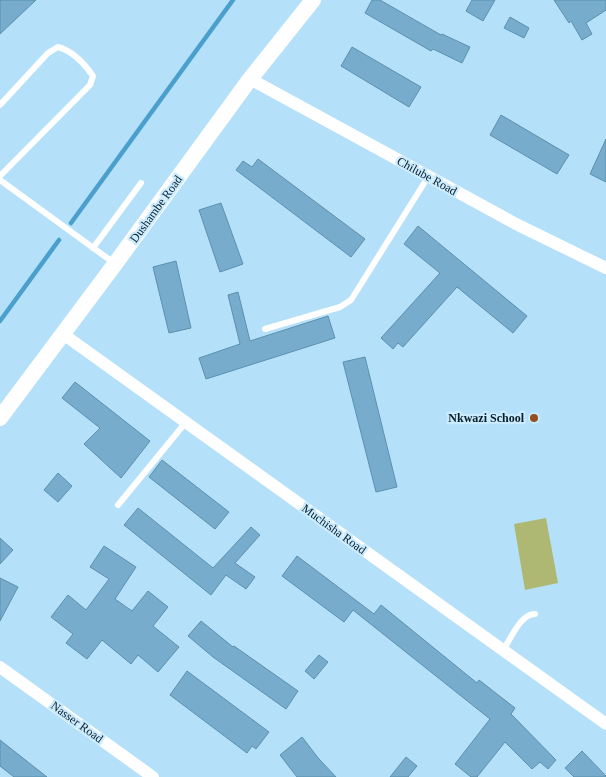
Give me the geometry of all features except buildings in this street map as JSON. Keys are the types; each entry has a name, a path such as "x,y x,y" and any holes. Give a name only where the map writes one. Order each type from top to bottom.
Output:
{"street":[{"name":"Dushambe Road","path":"1,413 116,264 250,79 313,0"},
{"name":"Chilube Road","path":"250,79 518,225 606,268"},
{"name":"Muchisha Road","path":"63,334 606,724"},
{"name":"Nasser Road","path":"0,667 153,777"}],"lane":[{"path":"0,104 48,54 58,48 66,50 84,64 93,76 90,85 0,176"},
{"path":"265,329 340,307 351,300 428,177"},
{"path":"0,180 116,264"},
{"path":"93,248 141,183"},
{"path":"118,505 186,422"},
{"path":"504,650 523,620 530,614 535,614"}],"green space":[{"path":"546,518 558,583 525,590 514,524"}],"waterway":[{"path":"71,223 233,0"},
{"path":"0,321 59,240"}],"place":[{"name":"Nkwazi School","path":"534,418"}]}
